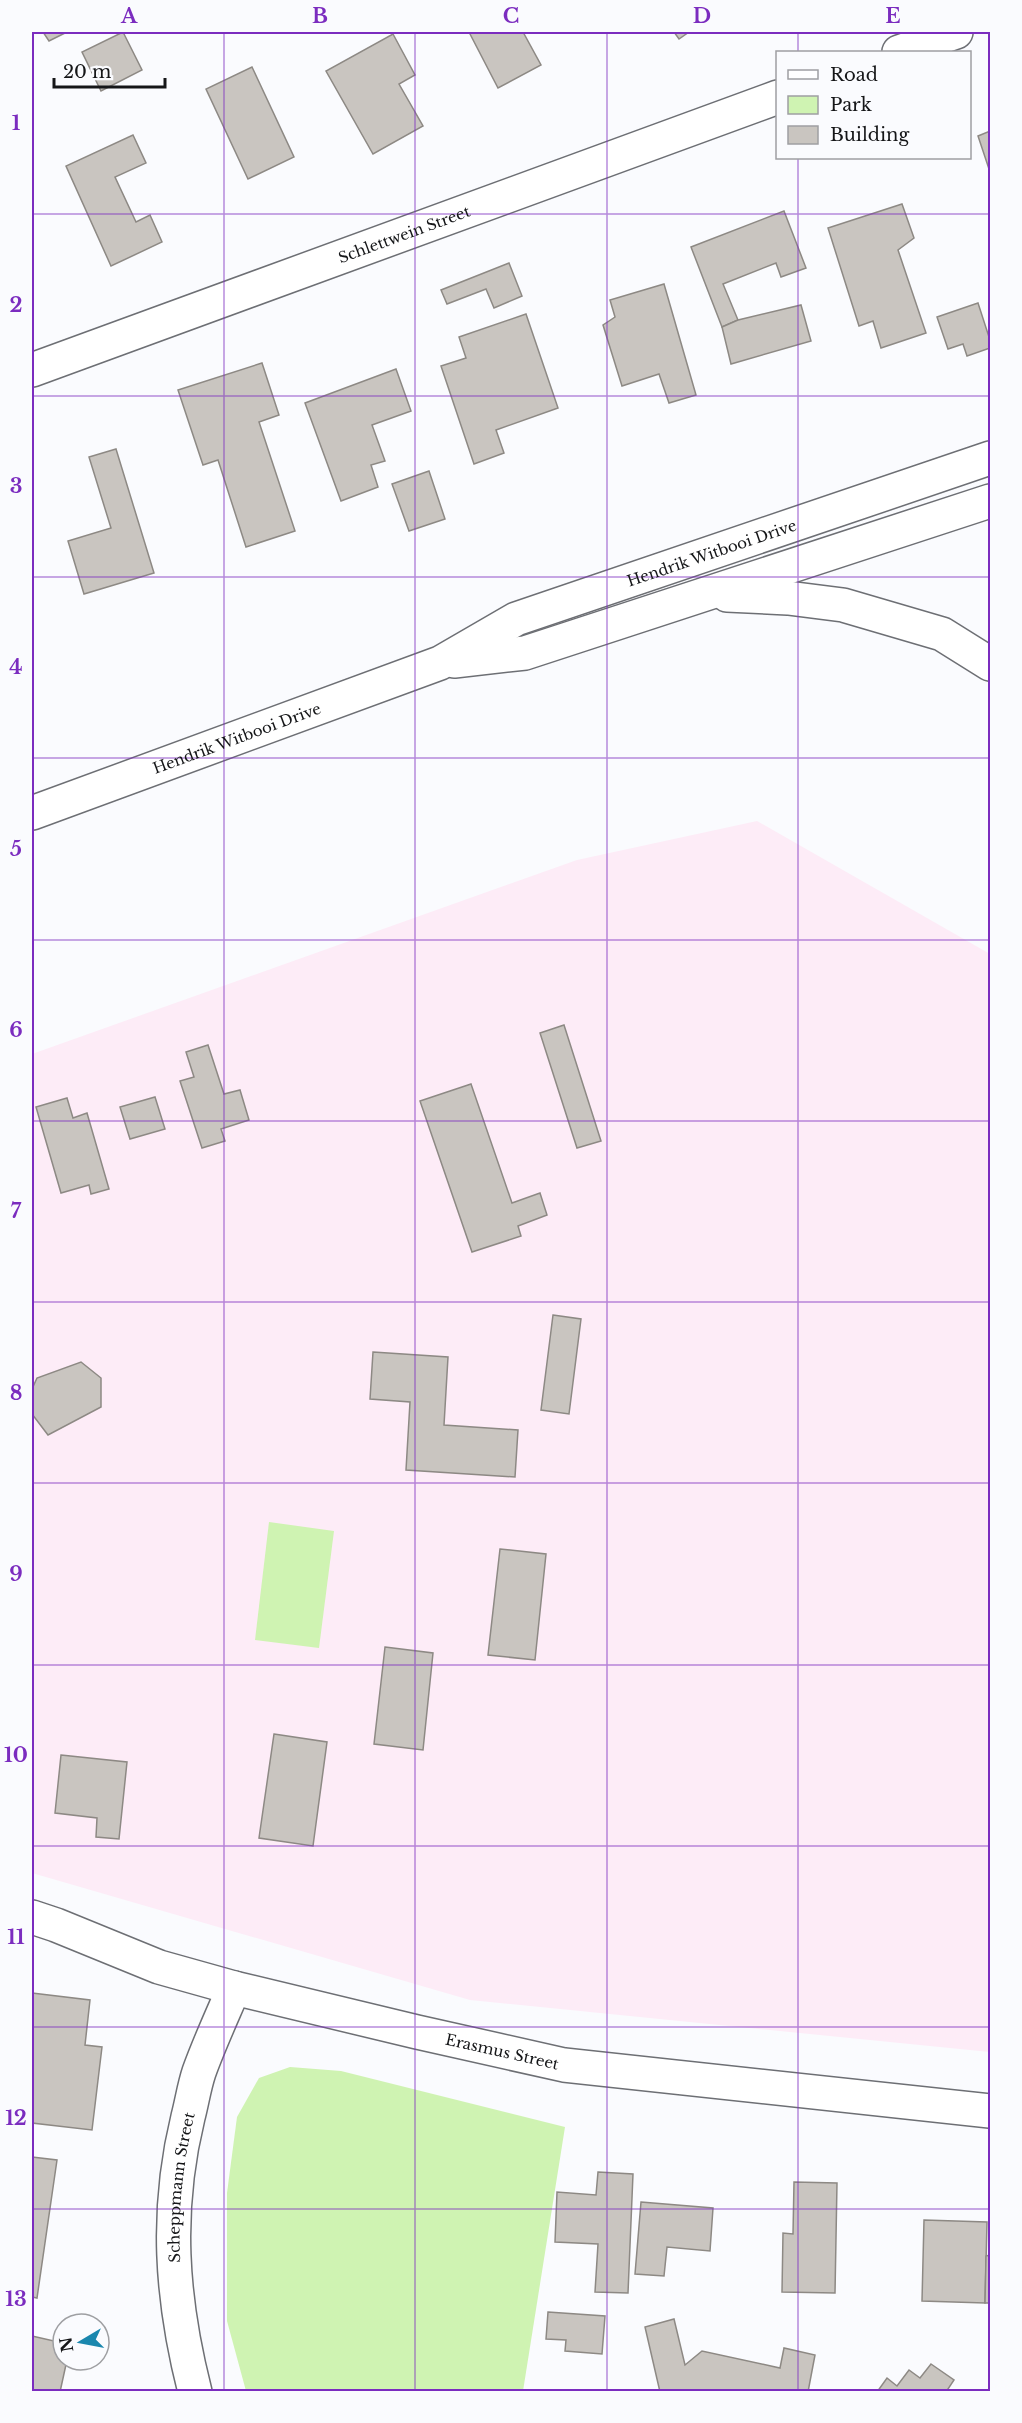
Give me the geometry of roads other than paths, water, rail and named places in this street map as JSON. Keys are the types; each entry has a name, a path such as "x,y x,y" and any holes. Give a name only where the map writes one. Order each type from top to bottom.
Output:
{"street":[{"path":"902,51 956,32"},
{"name":"Schlettwein Street","path":"32,370 776,97"},
{"name":"Hendrik Witbooi Drive","path":"32,813 440,663 516,619 990,458"},
{"name":"Hendrik Witbooi Drive","path":"440,663 525,653 990,501"},
{"path":"709,594 788,598 843,605 942,634 990,664"},
{"name":"Erasmus Street","path":"32,1917 159,1967 234,1988 564,2065 990,2111"},
{"name":"Scheppmann Street","path":"195,2391 177,2306 172,2250 174,2198 182,2141 198,2074 234,1988"}]}
